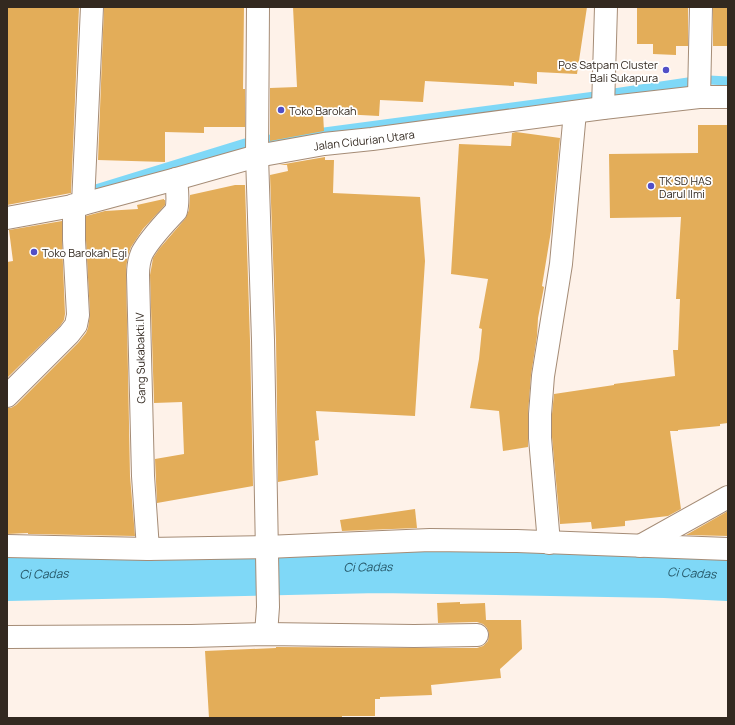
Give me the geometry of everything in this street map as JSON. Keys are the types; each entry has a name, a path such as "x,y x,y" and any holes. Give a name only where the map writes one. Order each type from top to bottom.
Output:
{"street":[{"path":"7,396 69,334 76,325 78,315 74,240 78,204 92,7"},
{"path":"258,7 257,156 263,340 268,607 266,634"},
{"path":"604,108 606,7"},
{"path":"699,98 701,7"},
{"name":"Jalan Cidurian Utara","path":"7,218 78,204 176,179 257,156 324,144 604,108 699,98 728,97"},
{"path":"549,543 540,438 540,414 543,376 561,264 574,112"},
{"name":"Gang Sukabakti.IV","path":"148,549 143,476 138,275 142,254 153,237 176,211 178,199 176,179"},
{"path":"640,546 728,497"},
{"path":"7,546 148,549 267,557 430,540 728,549"},
{"path":"7,637 266,634 414,636 477,635"}],"building":[{"path":"7,7 79,7 71,193 7,205"},
{"path":"104,7 244,7 243,89 245,89 245,127 204,127 204,133 165,132 165,162 98,160"},
{"path":"293,7 587,7 577,74 537,72 537,84 514,82 514,86 425,81 423,102 380,100 379,116 323,113 324,131 270,141 270,88 297,87"},
{"path":"637,7 688,7 688,46 676,46 676,55 653,54 653,44 637,44"},
{"path":"713,7 728,7 728,46 713,46"},
{"path":"698,125 728,125 728,423 720,424 720,426 670,431 681,509 668,516 625,521 625,526 592,529 591,522 560,524 552,437 554,394 675,376 673,350 678,350 680,299 676,299 681,217 610,218 609,154 698,153"},
{"path":"516,132 560,138 551,231 542,286 544,287 538,318 537,336 531,375 528,414 528,447 503,451 499,411 470,408 479,359 482,329 479,328 488,279 451,274 459,144 511,146 512,133"},
{"path":"325,157 325,160 334,160 333,193 420,197 425,261 415,416 316,411 319,440 315,441 318,475 278,482 276,340 270,175 288,171 287,165 279,165"},
{"path":"235,185 245,185 253,486 157,503 155,459 184,454 182,402 154,403 150,275 153,258 185,219 189,210 190,195"},
{"path":"164,199 165,205 143,229 131,247 126,268 130,476 135,536 28,533 7,534 7,408 11,408 16,405 78,343 86,333 90,314 86,216 105,211 138,209 137,205"},
{"path":"62,221 64,320 60,326 7,378 7,262 13,261 9,230"},
{"path":"415,509 417,528 342,531 340,520"},
{"path":"728,511 728,536 686,535"},
{"path":"460,602 460,604 485,603 486,620 521,620 522,649 500,669 501,678 431,685 432,695 380,697 380,699 375,699 375,716 342,716 342,718 209,718 205,651 276,647 477,648 483,646 488,641 489,634 487,628 483,624 477,622 438,623 437,603"}],"waterway":[{"path":"709,80 728,81"},
{"path":"614,93 688,82"},
{"path":"264,140 595,96"},
{"path":"89,191 245,143"},
{"name":"Ci Cadas","path":"7,574 379,566 665,571 728,574"}],"place":[{"name":"Pos Satpam Cluster Bali Sukapura","path":"666,70"},
{"name":"Toko Barokah","path":"281,110"},
{"name":"TK SD HAS Darul Ilmi","path":"651,186"},
{"name":"Toko Barokah Egi","path":"34,252"}]}
